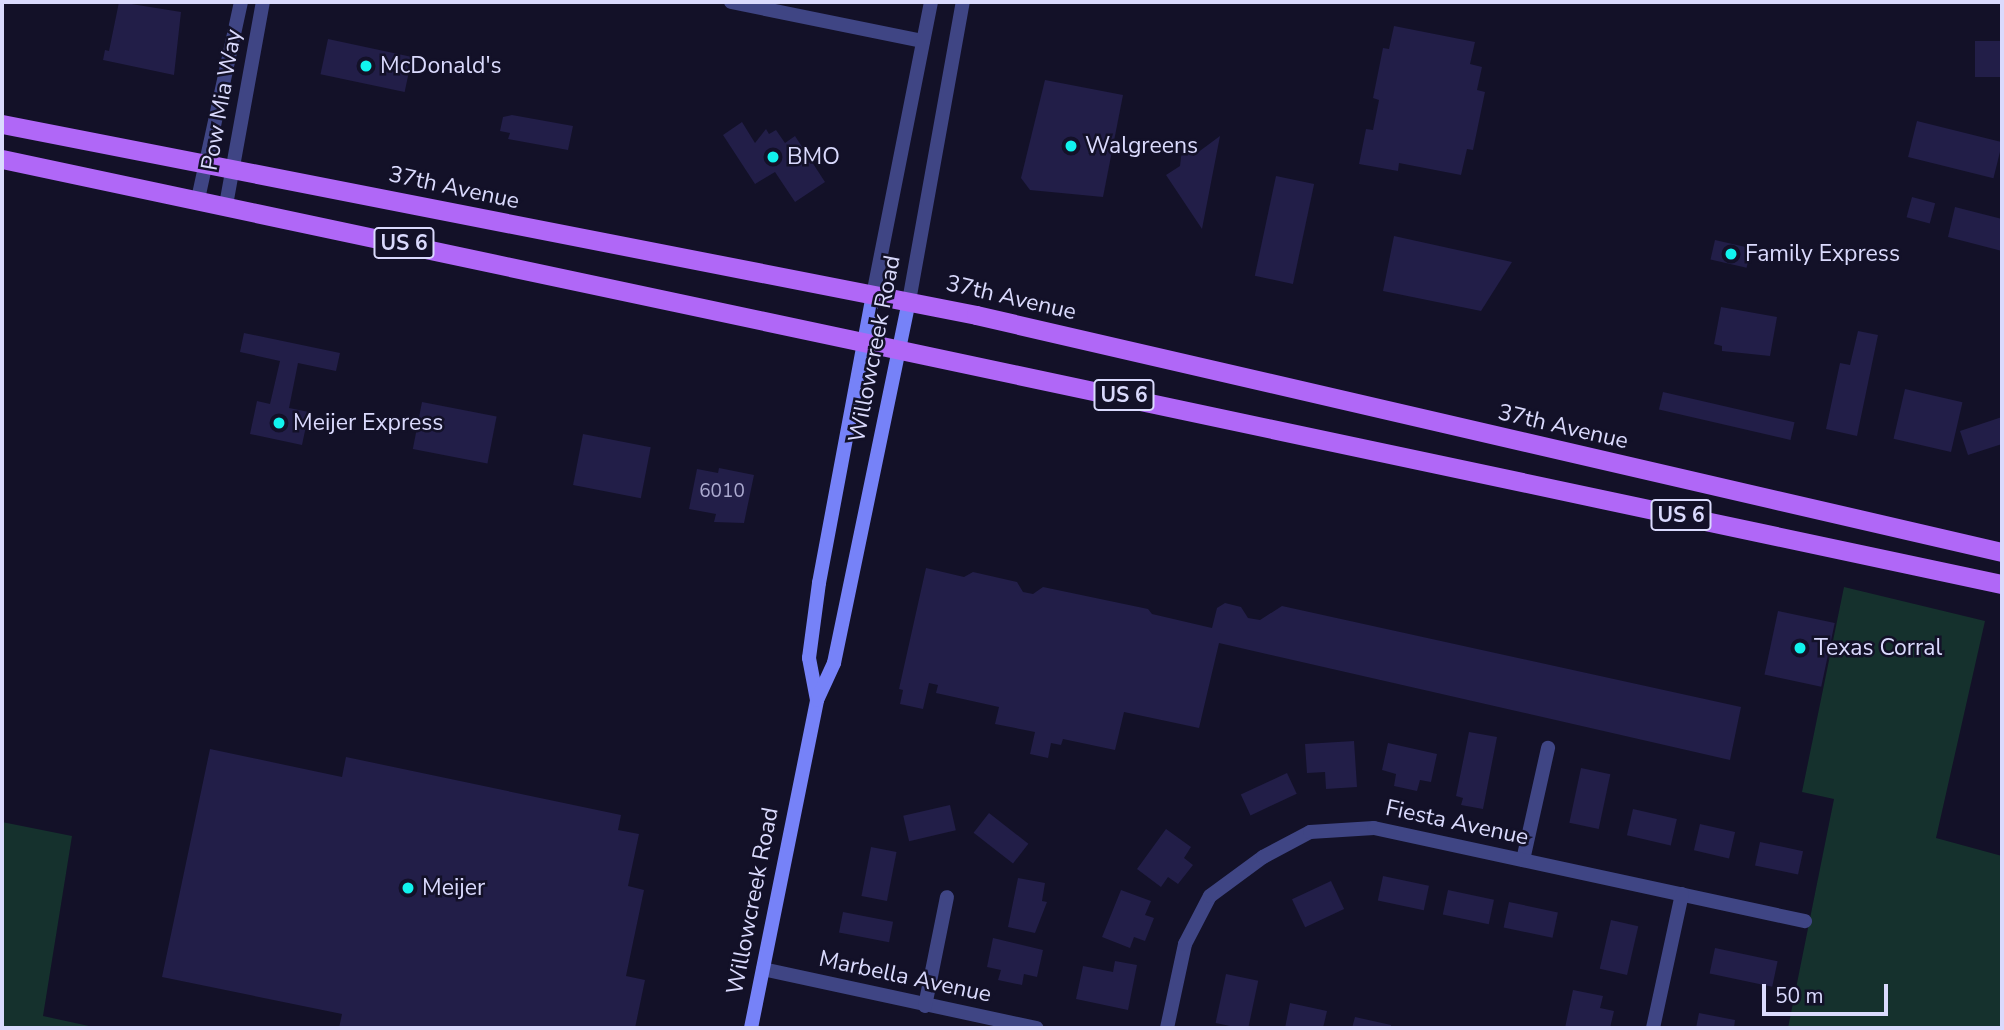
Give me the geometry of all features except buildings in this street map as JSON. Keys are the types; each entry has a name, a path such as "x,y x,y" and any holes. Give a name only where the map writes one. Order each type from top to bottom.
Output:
{"main road":[{"name":"37th Avenue","path":"2,124 909,301 2002,552"},
{"name":"US 6","path":"2,159 900,347 2002,584"},
{"name":"Willowcreek Road","path":"817,700 809,658 873,295"},
{"name":"Willowcreek Road","path":"751,1028 817,700 835,663 909,301"}],"street":[{"name":"Pow Mia Way","path":"198,199 241,2"},
{"name":"Pow Mia Way","path":"226,205 263,2"},
{"path":"731,2 923,41"},
{"name":"Willowcreek Road","path":"873,295 931,2"},
{"name":"Willowcreek Road","path":"909,301 963,2"},
{"path":"1523,860 1548,748"},
{"name":"Fiesta Avenue","path":"1167,1028 1185,944 1210,896 1263,857 1310,832 1374,828 1805,921"},
{"path":"1653,1028 1682,894"},
{"path":"925,1006 947,897"},
{"name":"Marbella Avenue","path":"763,969 1037,1028"}],"green space":[{"path":"1844,587 1985,621 1936,838 2002,856 2002,1028 1788,1028 1834,799 1802,792"},
{"path":"2,822 72,836 43,1016 98,1028 2,1028"}],"place":[{"name":"McDonald's","path":"366,66"},
{"name":"Walgreens","path":"1071,146"},
{"name":"BMO","path":"773,157"},
{"name":"Family Express","path":"1731,254"},
{"name":"Meijer Express","path":"279,423"},
{"name":"Texas Corral","path":"1800,648"},
{"name":"Meijer","path":"408,888"}]}
